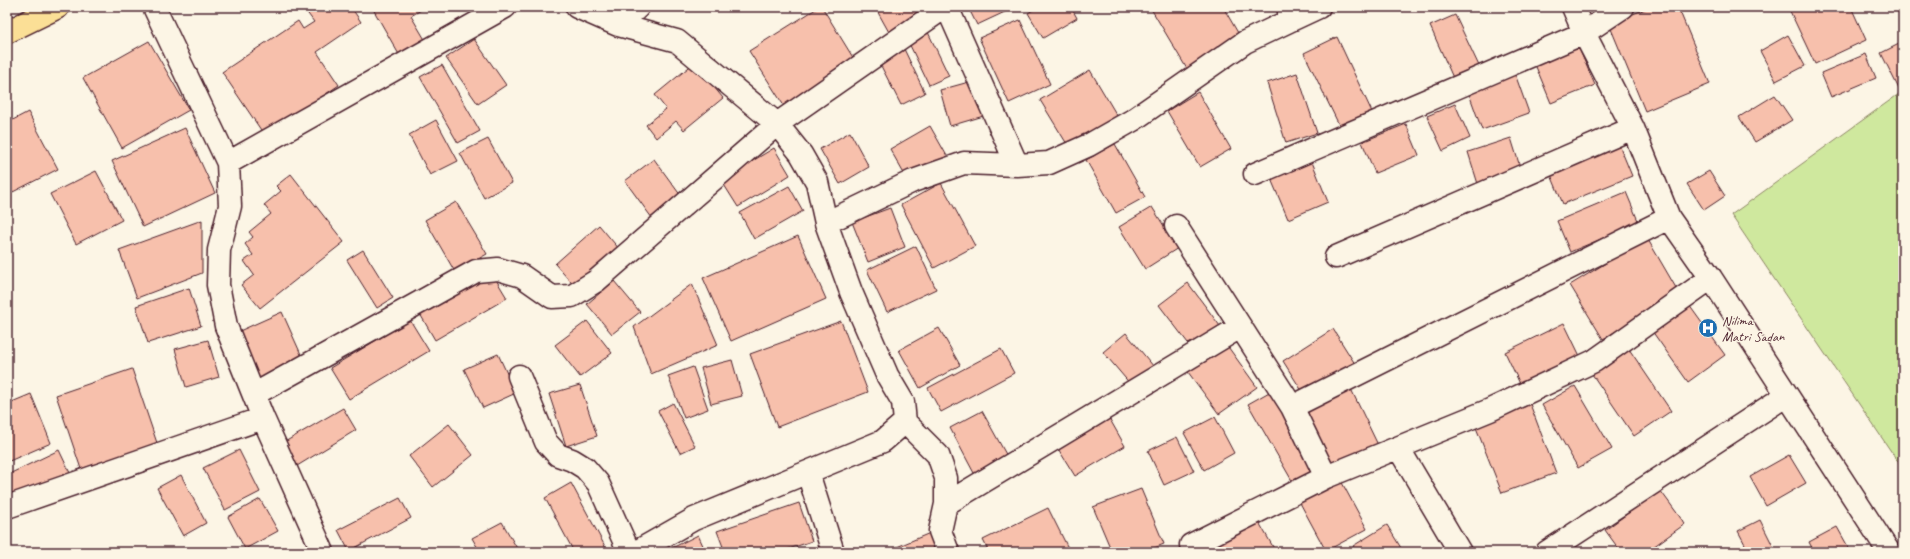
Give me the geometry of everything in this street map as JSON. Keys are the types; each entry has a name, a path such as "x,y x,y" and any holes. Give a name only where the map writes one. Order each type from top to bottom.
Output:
{"main road":[{"path":"7,32 58,7"}],"street":[{"path":"154,7 228,163 230,206 219,250 218,285 226,326 255,394 263,418 323,552"},
{"path":"228,163 505,7"},
{"path":"577,7 618,25 677,41 777,124 801,154 817,182 826,223 851,292 887,375 903,402 904,422 938,456 946,478 946,504 940,531 948,552"},
{"path":"618,25 638,7"},
{"path":"255,394 476,271 498,269 522,276 552,297 572,296 596,280 777,124 946,7 1017,165"},
{"path":"826,223 913,181 964,162 1017,165 1049,163 1089,145 1133,120 1245,42 1289,14 1320,7"},
{"path":"1573,7 1584,33 1633,128 1669,218 1711,278 1889,552"},
{"path":"1256,174 1584,33 1623,7"},
{"path":"1336,257 1633,128"},
{"path":"1292,408 1669,218"},
{"path":"1176,226 1292,408 1326,477"},
{"path":"1191,544 1326,477 1398,449 1490,410 1594,361 1711,278"},
{"path":"946,504 1240,327"},
{"path":"519,376 546,442 558,455 572,460 585,468 598,483 629,552"},
{"path":"1547,552 1787,394"},
{"path":"7,507 263,418"},
{"path":"636,552 694,519 883,441 904,422"},
{"path":"1398,449 1460,552"},
{"path":"808,472 833,552"}],"green space":[{"path":"1903,91 1903,469 1731,215"}],"building":[{"path":"303,7 351,7 361,22 317,52 339,85 265,136 222,72 298,21 303,29 314,22"},
{"path":"376,7 426,7 411,16 427,43 401,58 373,9"},
{"path":"819,7 822,7 857,64 786,109 749,51"},
{"path":"875,7 938,7 890,34"},
{"path":"968,7 1008,7 1009,10 977,25"},
{"path":"1038,7 1071,7 1077,18 1043,38 1028,13"},
{"path":"1150,7 1223,7 1241,38 1187,69"},
{"path":"1650,7 1678,7 1710,84 1645,111 1609,24"},
{"path":"1793,7 1851,7 1866,40 1815,64 1789,9"},
{"path":"1455,15 1480,68 1454,80 1430,26"},
{"path":"1020,20 1050,84 1009,103 979,38"},
{"path":"926,28 949,76 929,85 906,37"},
{"path":"1788,35 1805,66 1776,81 1760,51"},
{"path":"1337,37 1372,112 1340,127 1304,53"},
{"path":"474,39 506,85 478,104 446,58"},
{"path":"149,41 189,110 122,148 83,78"},
{"path":"1903,42 1903,87 1899,89 1881,53"},
{"path":"1577,44 1595,85 1551,103 1534,62"},
{"path":"904,49 925,93 901,105 879,62"},
{"path":"1866,54 1876,78 1831,97 1821,73"},
{"path":"694,63 723,98 684,130 676,121 656,138 646,125 666,109 655,95"},
{"path":"442,65 480,131 458,143 420,77"},
{"path":"1090,70 1119,119 1070,149 1040,100"},
{"path":"1297,73 1317,133 1286,143 1267,83"},
{"path":"1515,74 1529,113 1482,130 1468,91"},
{"path":"976,80 987,115 950,126 940,90"},
{"path":"1198,92 1231,149 1200,167 1167,111"},
{"path":"1775,95 1792,120 1755,142 1739,117"},
{"path":"1455,104 1470,138 1443,151 1427,116"},
{"path":"28,112 58,169 7,195 7,123"},
{"path":"436,120 458,161 430,175 409,135"},
{"path":"1406,124 1419,155 1375,173 1362,142"},
{"path":"930,126 947,156 907,179 890,149"},
{"path":"185,128 215,193 143,227 112,161"},
{"path":"850,132 869,167 840,184 820,149"},
{"path":"1511,138 1521,170 1478,184 1468,152"},
{"path":"488,139 512,183 484,198 460,153"},
{"path":"1618,142 1632,176 1563,204 1549,170"},
{"path":"1115,144 1145,197 1116,213 1086,160"},
{"path":"774,148 790,175 738,207 721,180"},
{"path":"654,159 681,196 652,218 625,181"},
{"path":"1312,162 1328,202 1288,219 1271,179"},
{"path":"96,171 122,220 76,244 50,194"},
{"path":"1709,171 1725,196 1704,210 1687,184"},
{"path":"291,174 344,242 260,308 241,285 254,275 244,261 253,255 245,244 253,237 249,232 271,214 264,205 281,191 276,186"},
{"path":"941,183 975,246 934,268 901,205"},
{"path":"789,186 803,211 754,239 740,213"},
{"path":"1626,192 1639,223 1570,252 1557,221"},
{"path":"456,202 487,254 455,272 425,220"},
{"path":"1152,207 1178,248 1145,269 1119,227"},
{"path":"890,208 905,247 868,262 852,222"},
{"path":"202,220 202,273 137,298 119,250"},
{"path":"599,225 620,250 577,289 555,264"},
{"path":"798,236 826,299 731,341 703,278"},
{"path":"1647,238 1679,293 1603,339 1570,285"},
{"path":"916,246 936,289 887,312 867,270"},
{"path":"363,250 393,298 377,308 347,260"},
{"path":"492,273 507,298 435,340 420,314"},
{"path":"614,281 640,312 612,334 587,304"},
{"path":"1188,283 1220,326 1191,347 1159,305"},
{"path":"692,284 718,345 651,374 634,327"},
{"path":"189,288 201,326 148,343 136,306"},
{"path":"1689,305 1725,355 1688,382 1652,331"},
{"path":"282,312 304,361 257,382 235,333"},
{"path":"410,320 429,351 349,399 330,368"},
{"path":"587,321 612,353 580,377 555,345"},
{"path":"841,321 868,392 777,427 750,354"},
{"path":"1564,323 1580,356 1521,386 1505,352"},
{"path":"939,328 960,365 920,388 899,350"},
{"path":"1333,329 1357,367 1307,399 1283,361"},
{"path":"1126,333 1154,367 1131,385 1103,352"},
{"path":"208,340 219,377 186,387 175,349"},
{"path":"1226,344 1257,387 1219,414 1188,372"},
{"path":"1001,349 1014,373 941,412 928,388"},
{"path":"1629,349 1671,411 1634,436 1592,374"},
{"path":"498,354 516,393 483,408 464,369"},
{"path":"732,360 742,396 711,404 701,368"},
{"path":"693,367 708,409 684,418 668,376"},
{"path":"132,369 157,443 81,469 56,395"},
{"path":"580,385 597,436 566,446 549,394"},
{"path":"1575,386 1612,449 1578,468 1542,405"},
{"path":"1350,387 1378,445 1332,468 1303,410"},
{"path":"1271,391 1318,473 1295,486 1248,404"},
{"path":"31,394 51,443 7,462 7,404"},
{"path":"673,403 695,446 680,453 658,411"},
{"path":"1530,404 1556,473 1502,493 1475,425"},
{"path":"343,408 356,430 297,466 283,443"},
{"path":"982,411 1008,458 975,475 950,428"},
{"path":"1108,416 1125,446 1075,476 1057,447"},
{"path":"1215,417 1234,453 1204,470 1184,433"},
{"path":"449,424 473,455 433,487 409,456"},
{"path":"1177,437 1194,471 1164,485 1148,451"},
{"path":"59,450 70,473 7,503 7,475"},
{"path":"239,450 260,492 225,510 203,468"},
{"path":"1789,455 1806,483 1766,506 1750,477"},
{"path":"181,475 206,523 183,536 157,488"},
{"path":"1340,479 1367,529 1326,551 1299,501"},
{"path":"571,483 608,552 574,552 545,498"},
{"path":"1141,489 1164,544 1144,552 1112,552 1093,507"},
{"path":"1660,490 1685,524 1646,552 1621,552 1605,530"},
{"path":"400,498 411,518 349,551 338,530"},
{"path":"260,499 278,531 245,549 228,517"},
{"path":"799,503 812,541 780,552 725,552 717,531"},
{"path":"1048,508 1070,552 989,552 983,540"},
{"path":"1257,519 1276,552 1213,552 1209,545"},
{"path":"1760,520 1776,552 1749,552 1738,531"},
{"path":"502,522 519,552 480,552 472,538"},
{"path":"1387,525 1401,548 1395,552 1356,552 1353,546"},
{"path":"1837,527 1851,552 1814,552 1809,542"},
{"path":"930,533 938,552 885,552"},
{"path":"698,535 706,552 666,552 666,551"}],"place":[{"name":"Nilima Matri Sadan","path":"1708,328"}]}
